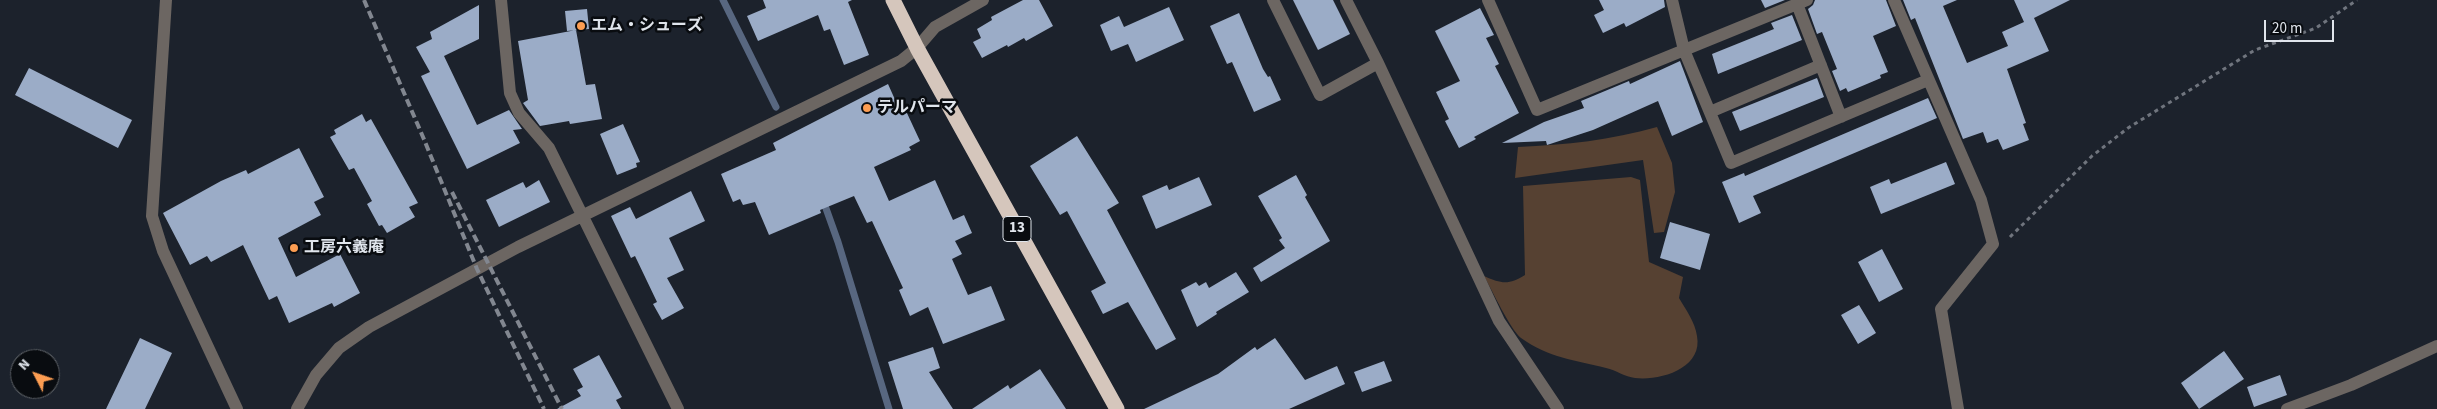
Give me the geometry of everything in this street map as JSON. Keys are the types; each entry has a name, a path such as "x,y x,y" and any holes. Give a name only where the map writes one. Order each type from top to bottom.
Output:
{"highway":[{"name":"13","path":"893,0 917,48 1117,409"}],"street":[{"path":"166,0 152,216 163,251 237,409"},
{"path":"501,0 510,93 518,113 549,148 678,409"},
{"path":"296,409 316,375 339,348 368,327 518,247 901,61 917,48 935,27 983,0"},
{"path":"1273,0 1320,96 1378,63"},
{"path":"1346,0 1378,63 1499,321 1558,409"},
{"path":"1488,0 1538,110 1802,2 1821,65 1841,117"},
{"path":"1672,0 1684,50 1731,163 1928,80"},
{"path":"1894,0 1981,200 1993,244 1941,309 1958,409"},
{"path":"1710,112 1821,65"},
{"path":"2287,409 2351,385 2437,346"}],"path":[{"path":"1993,244 2012,236 2092,156 2128,128 2255,50 2316,28 2357,0"}],"shaded area":[{"path":"1657,127 1672,163 1675,192 1664,232 1654,233 1643,160 1515,178 1518,147 1588,141"},
{"path":"1631,177 1640,180 1649,262 1683,277 1679,298 1692,321 1697,336 1697,347 1694,356 1687,364 1678,370 1656,377 1631,377 1610,369 1562,358 1531,345 1521,338 1512,326 1484,276 1496,281 1510,282 1525,275 1523,186"}],"building":[{"path":"763,0 852,0 848,2 869,55 844,65 830,29 824,31 818,15 758,41 747,16 766,8"},
{"path":"1023,0 1039,0 1053,26 1026,41 1024,38 982,58 973,42 981,38 977,29 992,20 991,17"},
{"path":"1293,0 1333,0 1350,34 1318,50"},
{"path":"1599,0 1664,0 1665,7 1626,27 1624,23 1603,33 1594,15 1604,10"},
{"path":"1761,0 1785,0 1765,8"},
{"path":"1815,0 1886,0 1896,26 1873,36 1888,72 1880,75 1881,78 1848,92 1846,88 1840,91 1832,71 1837,69 1822,32 1817,34 1808,9"},
{"path":"1903,0 1957,0 1943,6 1967,63 2008,46 2002,32 2024,22 2014,0 2070,0 2034,18 2049,51 2007,69 2026,123 2023,124 2029,140 2003,150 1998,139 1987,143 1983,132 1963,139 1915,18 1911,20"},
{"path":"479,5 479,39 444,56 477,125 509,110 522,129 513,130 520,143 467,169 421,76 430,72 416,47 432,39 430,32"},
{"path":"1169,7 1184,40 1136,62 1128,44 1111,51 1100,25 1119,16 1124,27"},
{"path":"1480,8 1494,35 1486,38 1499,64 1495,66 1519,113 1474,137 1476,139 1459,148 1445,121 1449,119 1436,92 1460,81 1435,31"},
{"path":"587,9 589,29 567,31 565,11"},
{"path":"1239,13 1263,69 1268,77 1270,76 1281,100 1254,112 1232,62 1227,64 1210,26"},
{"path":"1792,15 1802,40 1718,74 1712,54 1774,29 1771,23"},
{"path":"576,30 586,85 595,84 602,119 570,124 569,121 540,126 523,103 528,100 518,41"},
{"path":"1680,61 1703,122 1672,136 1658,101 1593,130 1547,145 1546,141 1502,143 1544,122 1584,108 1581,101 1629,81 1630,84"},
{"path":"29,68 132,120 118,148 15,95"},
{"path":"1817,78 1824,97 1740,131 1732,112"},
{"path":"888,84 901,113 906,111 920,141 909,147 911,150 874,167 889,201 935,180 953,220 964,215 972,233 955,241 962,254 952,259 968,295 991,286 1005,320 943,344 928,307 910,316 899,290 903,288 872,221 867,223 854,196 820,210 821,213 769,235 755,202 743,205 740,199 733,202 721,174 776,150 773,143"},
{"path":"1928,98 1937,118 1753,196 1761,213 1739,223 1722,182 1744,173 1745,176"},
{"path":"362,114 366,122 371,119 418,203 409,207 415,217 387,233 382,225 379,226 367,204 372,201 354,168 349,170 330,137 336,134 334,130"},
{"path":"623,124 640,162 636,163 637,167 617,175 600,134"},
{"path":"1077,136 1119,203 1107,210 1176,339 1156,350 1128,302 1103,314 1091,291 1106,283 1067,211 1060,215 1030,166"},
{"path":"299,148 324,197 314,202 321,215 278,238 296,277 340,254 360,293 334,307 332,303 289,323 277,296 269,300 243,245 211,262 207,256 190,265 163,213 221,181 246,170 248,174"},
{"path":"1946,162 1955,184 1881,214 1870,187 1889,179 1891,184"},
{"path":"1296,175 1307,195 1305,197 1330,241 1261,282 1253,268 1285,248 1279,240 1282,238 1258,196"},
{"path":"1199,177 1212,205 1156,229 1142,196 1167,185 1169,190"},
{"path":"539,180 550,202 499,227 486,200 523,182 526,188"},
{"path":"691,191 705,221 669,238 684,270 667,278 684,308 662,320 653,304 657,302 635,256 631,258 611,216 630,207 636,219"},
{"path":"1670,222 1710,234 1700,270 1660,258"},
{"path":"1882,249 1903,289 1879,302 1858,262"},
{"path":"1236,272 1249,292 1216,312 1217,314 1197,327 1181,290 1196,282 1199,286 1206,282 1209,288"},
{"path":"1859,305 1876,333 1858,344 1841,315"},
{"path":"140,338 172,353 145,409 106,409"},
{"path":"1275,338 1305,380 1337,366 1345,384 1289,409 1144,409 1218,374 1255,347 1257,350"},
{"path":"933,347 940,368 929,372 953,409 903,409 888,362"},
{"path":"2224,351 2244,379 2199,409 2181,383"},
{"path":"599,355 622,397 616,400 621,409 557,409 581,396 577,390 583,387 573,369"},
{"path":"1384,361 1392,381 1362,392 1354,372"},
{"path":"1040,369 1066,409 972,409 1008,385 1010,389"},
{"path":"2280,375 2287,395 2254,407 2247,387"}],"waterway":[{"path":"723,0 776,107"},
{"path":"823,200 838,242 889,409"}],"railway":[{"path":"364,0 477,269 544,409"},
{"path":"452,192 562,409"}],"place":[{"name":"エム・シューズ","path":"581,26"},
{"name":"テルパーマ","path":"867,108"},
{"name":"工房六義庵","path":"294,248"}]}
